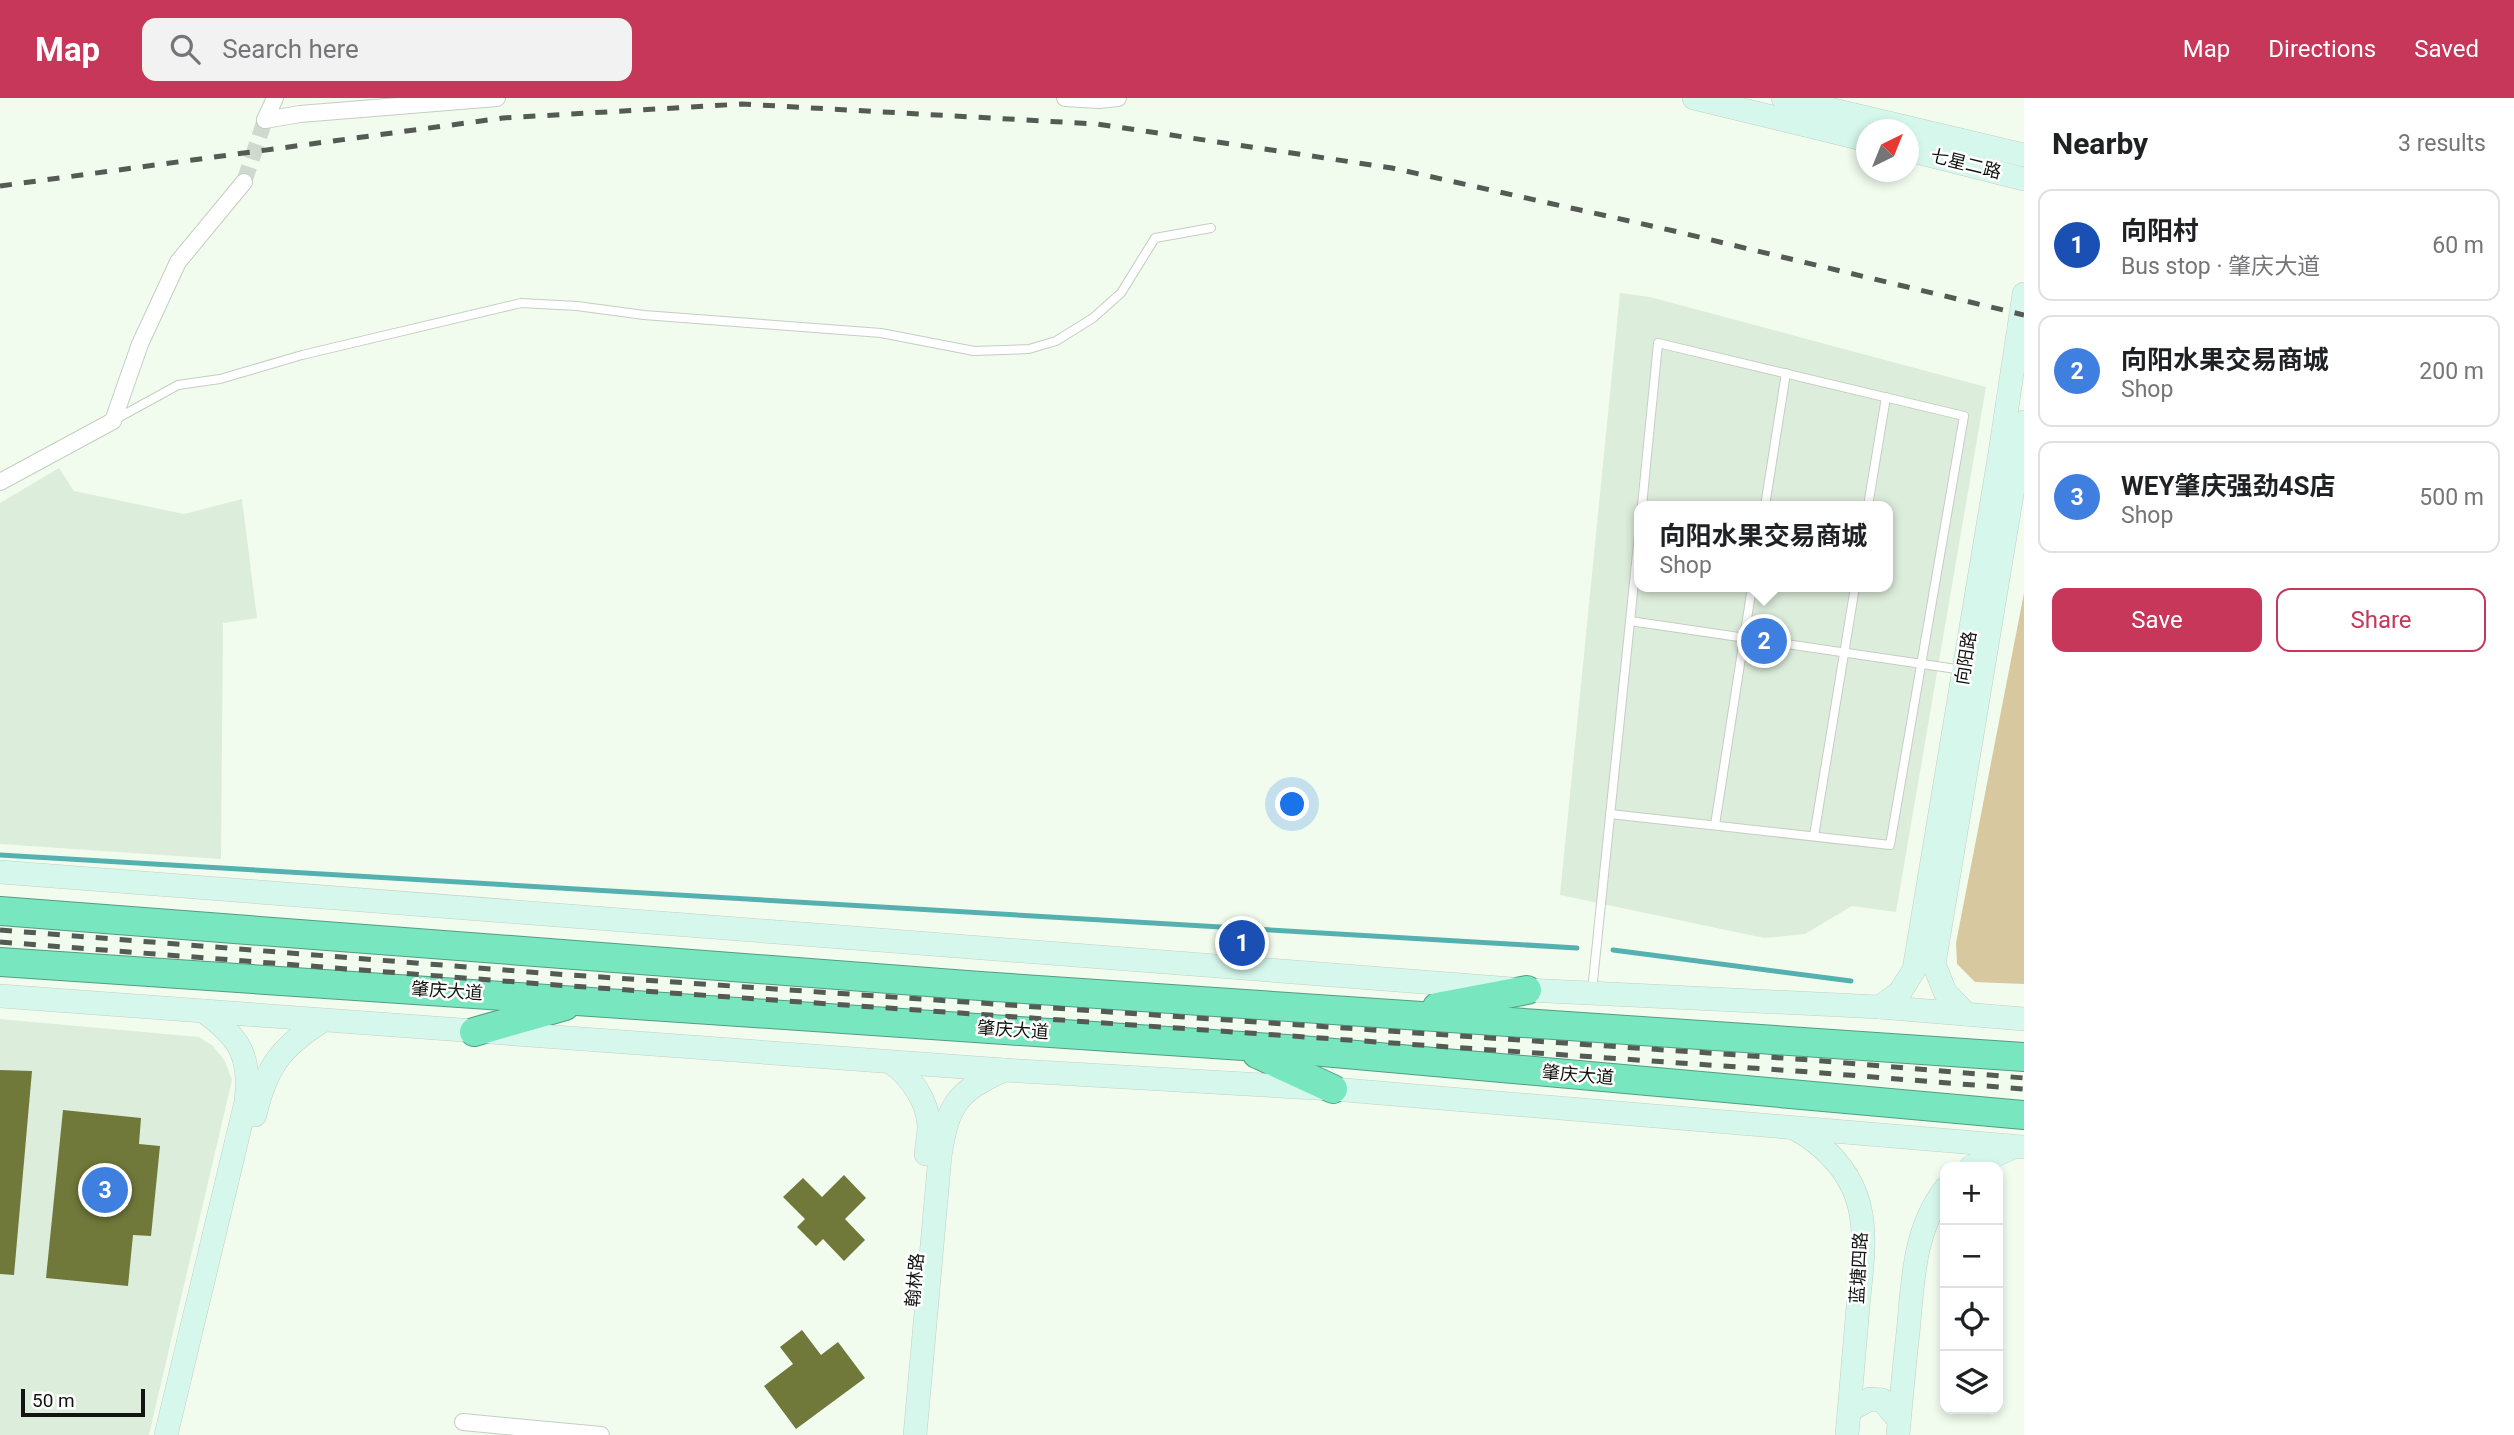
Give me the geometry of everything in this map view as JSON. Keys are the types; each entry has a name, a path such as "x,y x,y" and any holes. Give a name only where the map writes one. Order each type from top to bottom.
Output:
{"highway":[{"path":"0,911 980,986 2024,1057"},
{"name":"肇庆大道","path":"0,962 1238,1046 2024,1115"},
{"path":"1399,1015 1527,990"},
{"path":"474,1032 584,1001"},
{"path":"1238,1046 1333,1089"}],"street":[{"path":"275,98 265,120 300,114 497,98"},
{"path":"1066,98 1118,98"},
{"path":"1694,98 1856,137"},
{"name":"七星二路","path":"1783,98 2024,155"},
{"name":"七星二路","path":"1919,153 2024,179"},
{"path":"0,482 113,421 140,344 178,262 244,182"},
{"name":"向阳路","path":"1966,1014 1945,992 1934,964 2024,294"},
{"name":"向阳路","path":"1880,1007 1900,992 1914,970 2024,422"},
{"path":"0,872 1527,990 1880,1007 2024,1019"},
{"path":"0,996 1003,1070 1333,1089 2019,1147"},
{"path":"166,1435 246,1102 249,1075 239,1044 222,1025 204,1011"},
{"path":"182,1435 259,1098 276,1059 286,1047 322,1021"},
{"path":"890,1062 900,1069 918,1091 936,1130 946,1120 960,1097 979,1082 1003,1070"},
{"name":"蓝塘四路","path":"1793,1128 1812,1138 1836,1162 1850,1182 1860,1210 1862,1251 1847,1435"},
{"name":"翰林路","path":"902,1435 936,1130"},
{"name":"翰林路","path":"915,1435 936,1130"},
{"path":"1984,1162 2019,1147"},
{"path":"1898,1427 1914,1268 1920,1238 1927,1219 1940,1197"},
{"path":"1850,1410 1870,1399 1882,1400 1898,1427"},
{"path":"463,1422 601,1435"}],"lane":[{"path":"113,421 178,385 220,379 302,355 521,303 881,333 974,352 1029,349 1056,341 1093,318 1121,293 1155,238 1211,228"},
{"path":"1611,814 1890,845 1964,416 1658,343 1642,501"},
{"path":"1766,501 1786,373"},
{"path":"1869,501 1886,397"},
{"path":"1592,993 1634,582"},
{"path":"1715,825 1751,592"},
{"path":"1814,836 1854,592"},
{"path":"1630,621 1973,671"}],"shaded area":[{"path":"1620,293 1650,297 1986,387 1896,912 1852,906 1805,934 1764,938 1560,895"},
{"path":"59,468 74,491 184,514 242,499 257,618 223,623 221,859 0,844 0,503"},
{"path":"2024,593 2024,984 1975,982 1957,964 1956,943"},
{"path":"0,1019 199,1037 213,1046 225,1061 232,1080 149,1435 0,1435"}],"building":[{"path":"0,1070 32,1071 14,1275 0,1274"},
{"path":"63,1110 141,1118 139,1144 160,1146 151,1236 133,1235 128,1286 46,1278"},
{"path":"844,1175 866,1198 845,1219 865,1240 844,1261 823,1239 816,1246 797,1227 805,1219 783,1197 803,1178 822,1197"},
{"path":"802,1330 821,1355 838,1342 865,1378 796,1429 764,1386 793,1364 780,1347"}],"waterway":[{"path":"0,855 1577,948"},
{"path":"1613,950 1851,981"}],"tunnel":[{"path":"244,182 265,120"}],"railway":[{"path":"0,186 503,118 742,104 1097,124 1392,168 1674,231 2024,315"},
{"path":"0,930 542,973 1811,1060 2024,1078"},
{"path":"0,942 542,984 2024,1089"}],"place":[{"name":"向阳水果交易商城","path":"1764,641"},
{"name":"向阳村","path":"1242,943"},
{"name":"WEY肇庆强劲4S店","path":"105,1190"}]}
